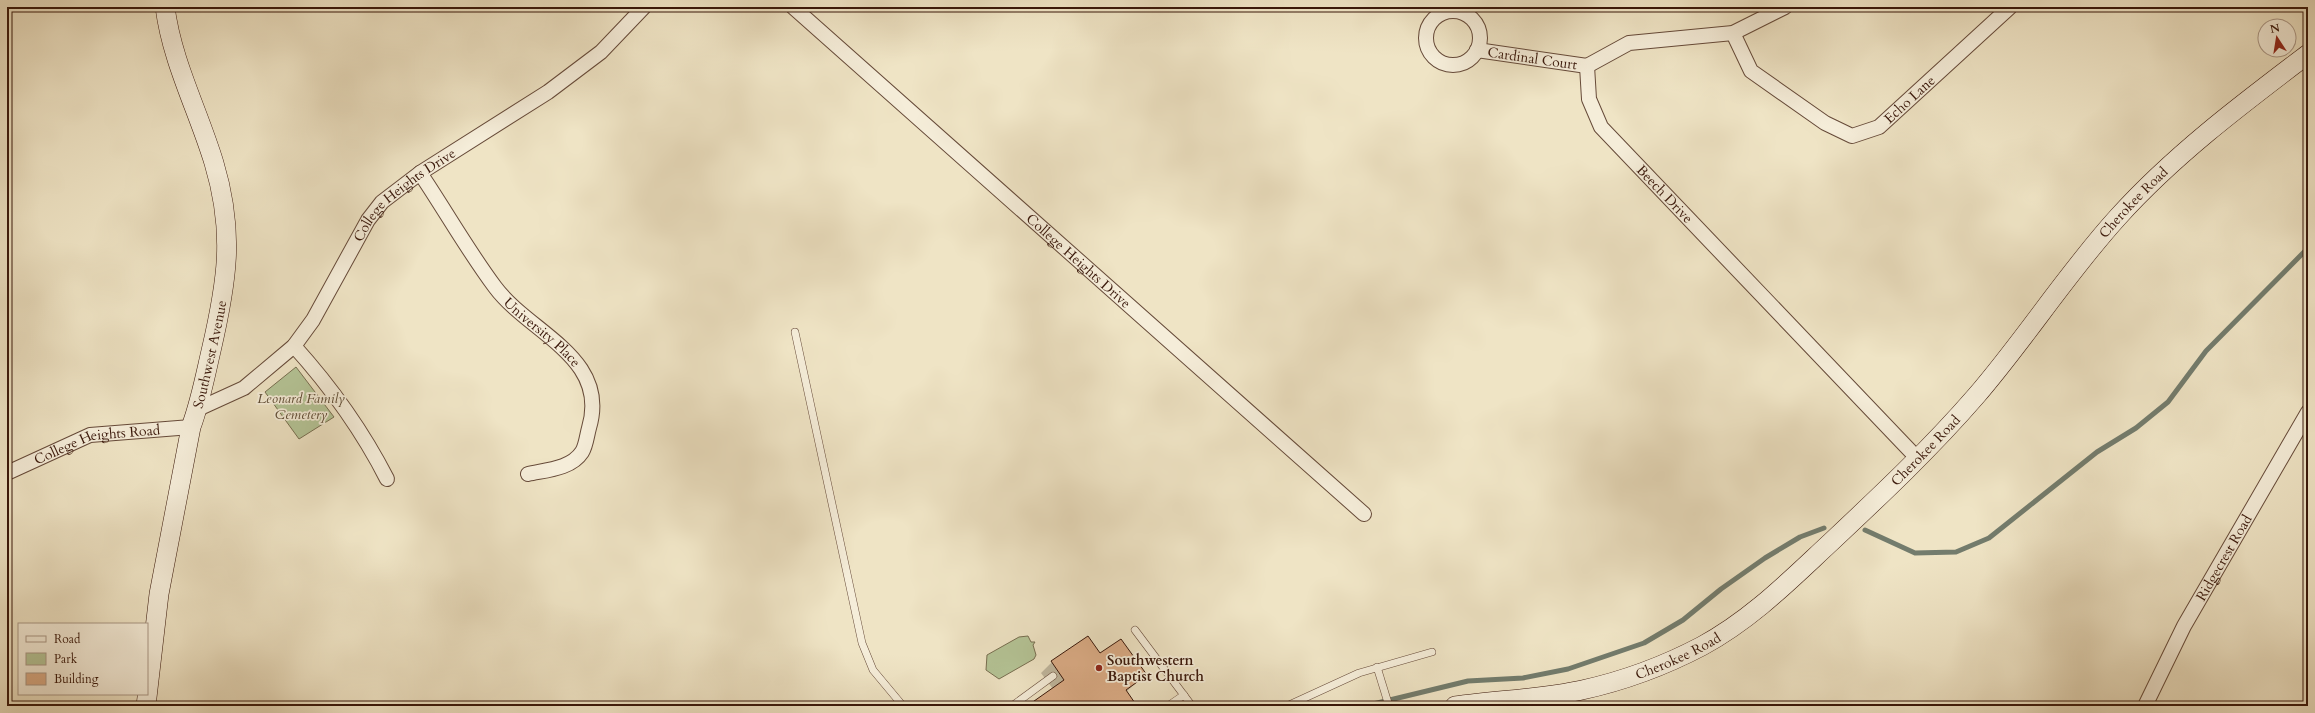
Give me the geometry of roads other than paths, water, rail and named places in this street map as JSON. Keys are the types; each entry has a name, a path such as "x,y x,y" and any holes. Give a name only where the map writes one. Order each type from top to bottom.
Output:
{"main road":[{"name":"Southwest Avenue","path":"149,706 163,572 191,427 198,409 219,316 228,265 227,218 214,163 175,58 165,7"},
{"name":"Cherokee Road","path":"1455,706 1581,690 1636,674 1701,646 1733,627 1780,591 1918,459 1977,394 2104,233 2141,192 2191,147 2308,54"}],"street":[{"name":"College Heights Drive","path":"198,409 244,388 294,346 313,320 368,220 382,202 420,172 548,92 601,52 644,7"},
{"name":"College Heights Drive","path":"793,7 1364,514"},
{"path":"1587,66 1629,43 1732,33 1785,7"},
{"name":"Echo Lane","path":"1732,33 1751,71 1825,123 1852,136 1879,127 2010,7"},
{"name":"Cardinal Court","path":"1477,50 1587,66"},
{"name":"Beech Drive","path":"1587,66 1589,99 1601,127 1918,459"},
{"name":"University Place","path":"420,172 495,287 513,308 565,350 590,383 594,402 583,451 570,464 528,474"},
{"path":"294,346 324,379 342,404 371,448 387,479"},
{"name":"Ridgecrest Road","path":"2145,706 2184,626 2308,412"},
{"name":"College Heights Road","path":"7,473 90,435 191,427"}],"lane":[{"path":"794,332 862,643 873,670 903,706"},
{"path":"1135,630 1192,706"},
{"path":"1287,706 1377,666 1432,652"},
{"path":"1377,666 1389,706"},
{"path":"1012,706 1053,676"},
{"path":"1168,706 1184,695"}],"waterway":[{"path":"1865,530 1915,553 1956,552 1989,538 2097,452 2136,428 2168,402 2206,351 2308,248"},
{"path":"1365,706 1468,681 1523,678 1568,669 1644,643 1683,620 1721,589 1765,558 1800,537 1824,528"}],"place":[{"name":"Southwestern Baptist Church","path":"1099,668"}],"park label":[{"name":"Leonard Family Cemetery","path":"301,406"}]}
